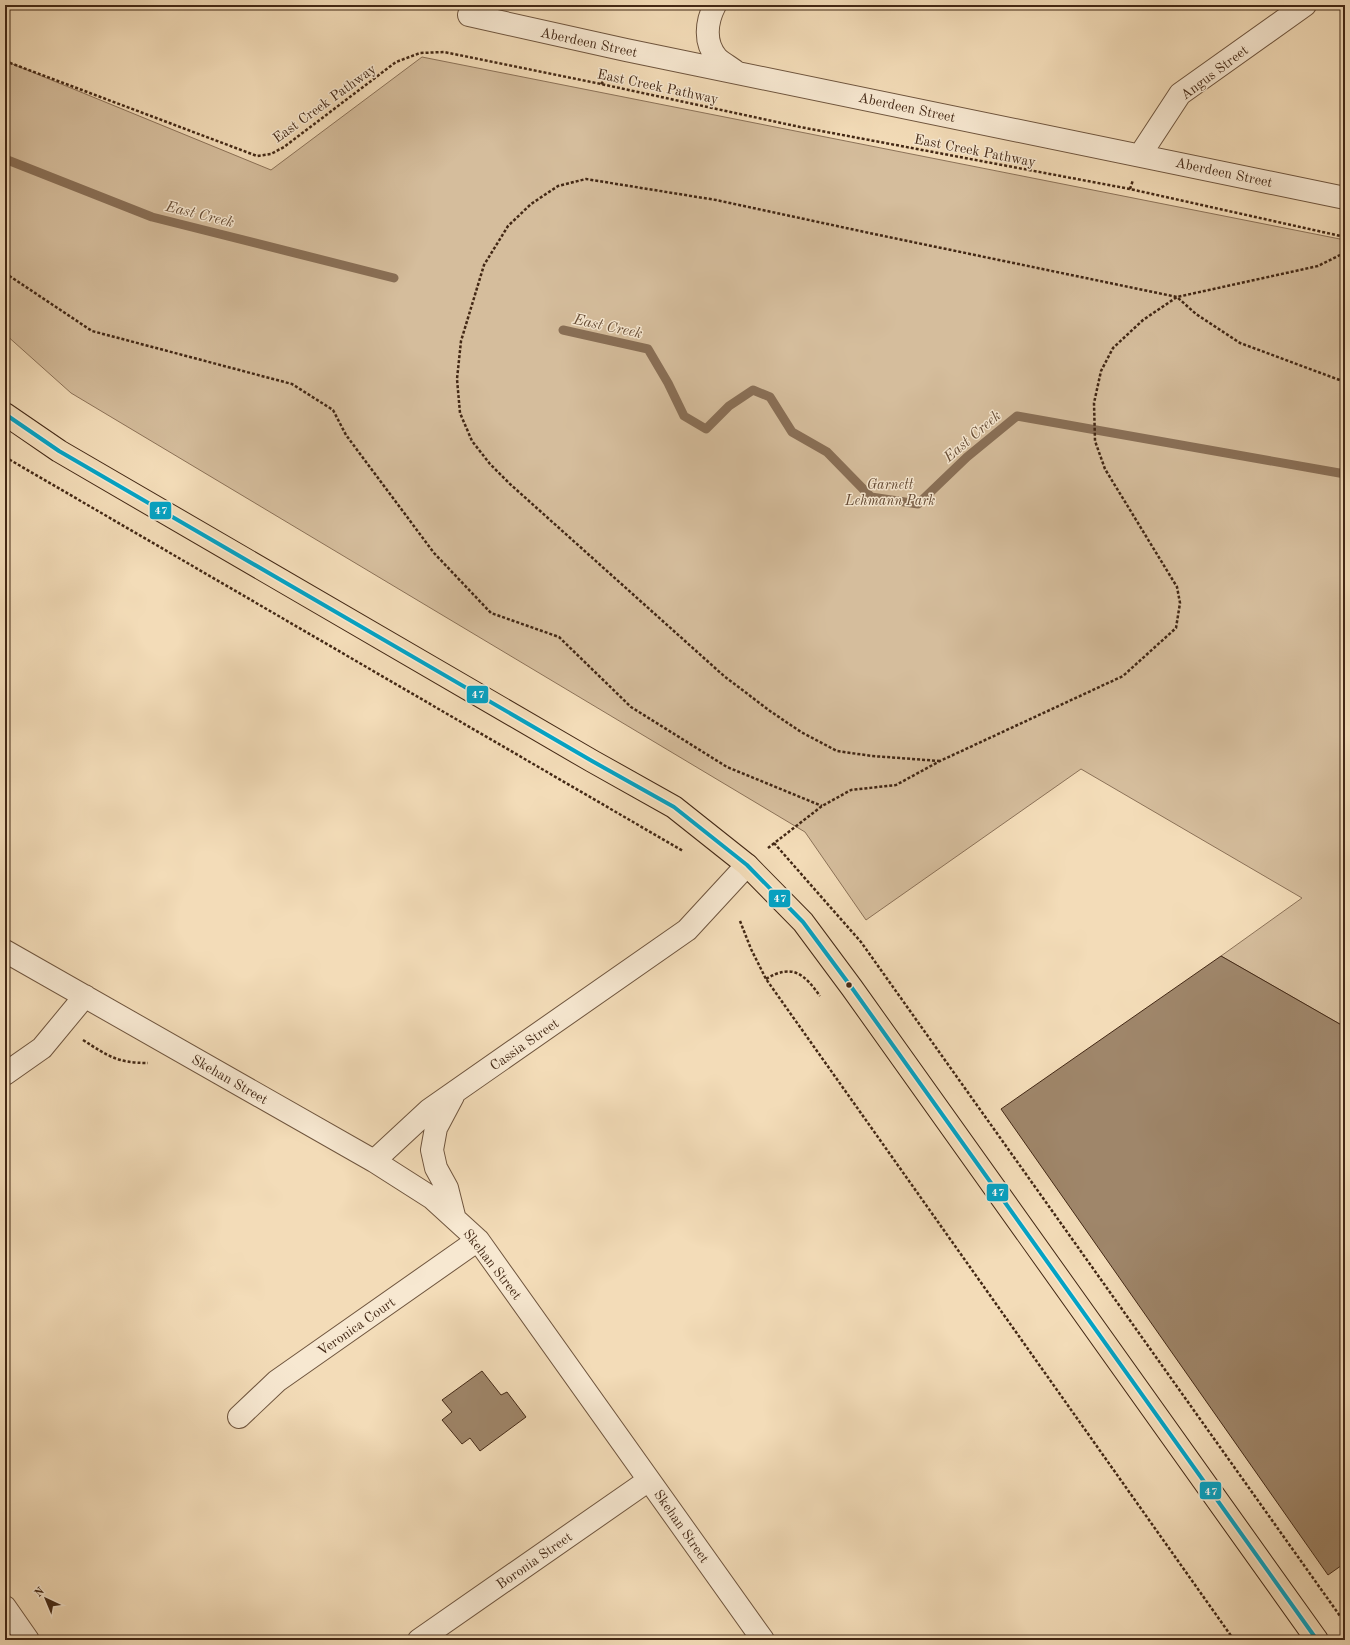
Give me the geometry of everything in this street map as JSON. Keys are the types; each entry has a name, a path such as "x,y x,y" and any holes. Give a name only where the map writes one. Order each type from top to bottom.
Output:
{"main road":[{"path":"5,414 59,451 592,761 674,807 747,865 803,922 852,988 1317,1640"}],"street":[{"path":"715,5 707,32 709,45 718,58 736,72"},
{"name":"Angus Street","path":"1140,155 1180,94 1305,5"},
{"name":"Aberdeen Street","path":"469,15 626,50 1345,198"},
{"name":"Cassia Street","path":"374,1161 429,1110 687,930 747,865"},
{"name":"Skehan Street","path":"5,950 374,1161 432,1198 454,1216 478,1240 763,1640"},
{"path":"5,1074 42,1048 85,996"},
{"path":"454,1216 448,1188 436,1168 432,1150 436,1128 456,1092"},
{"name":"Veronica Court","path":"239,1417 277,1381 478,1240"},
{"name":"Boronia Street","path":"420,1640 649,1480"},
{"path":"5,1607 28,1640"}],"path":[{"name":"East Creek Pathway","path":"5,61 257,156 271,154 284,147 396,62 420,53 444,52 602,84 800,127 1130,189 1345,237"},
{"path":"940,761 872,756 837,751 800,732 724,676 490,464 472,441 460,413 457,379 461,341 484,265 508,226 531,204 558,186 586,179 716,200 1177,297 1196,314 1240,343 1345,382"},
{"path":"747,865 822,806 851,790 896,785 940,761 1123,676 1176,628 1180,603 1177,587 1105,469 1095,441 1094,403 1101,371 1113,348 1143,320 1177,297 1318,266 1340,255 1345,242"},
{"path":"5,273 92,331 292,384 333,410 346,435 434,553 491,613 559,637 631,706 727,767 822,806"},
{"path":"5,457 683,851"},
{"path":"774,844 862,942 1345,1623"},
{"path":"740,921 751,949 766,979 1234,1640"},
{"path":"766,979 774,974 792,971 801,974 809,980 820,996"},
{"path":"61,1025 113,1058 132,1063 151,1064"}],"green space":[{"name":"Garnett Lehmann Park","path":"422,57 1345,240 1345,1027 1221,956 1302,898 1081,769 866,920 805,832 71,393 5,334 5,61 271,170"}],"building":[{"path":"1221,956 1345,1027 1345,1563 1328,1575 1001,1109"},
{"path":"482,1371 501,1395 507,1392 526,1417 480,1451 470,1438 462,1444 442,1420 452,1412 442,1400"}],"waterway":[{"name":"East Creek","path":"5,159 152,217 394,278"},
{"name":"East Creek","path":"563,330 648,349 668,383 684,416 706,429 729,406 753,390 770,397 792,432 827,452 871,497 918,504 967,457 1017,416 1345,474"}],"transit line":[{"name":"47","path":"5,414 59,451 592,761 674,807 747,865 803,922 852,988 1317,1640"}]}
